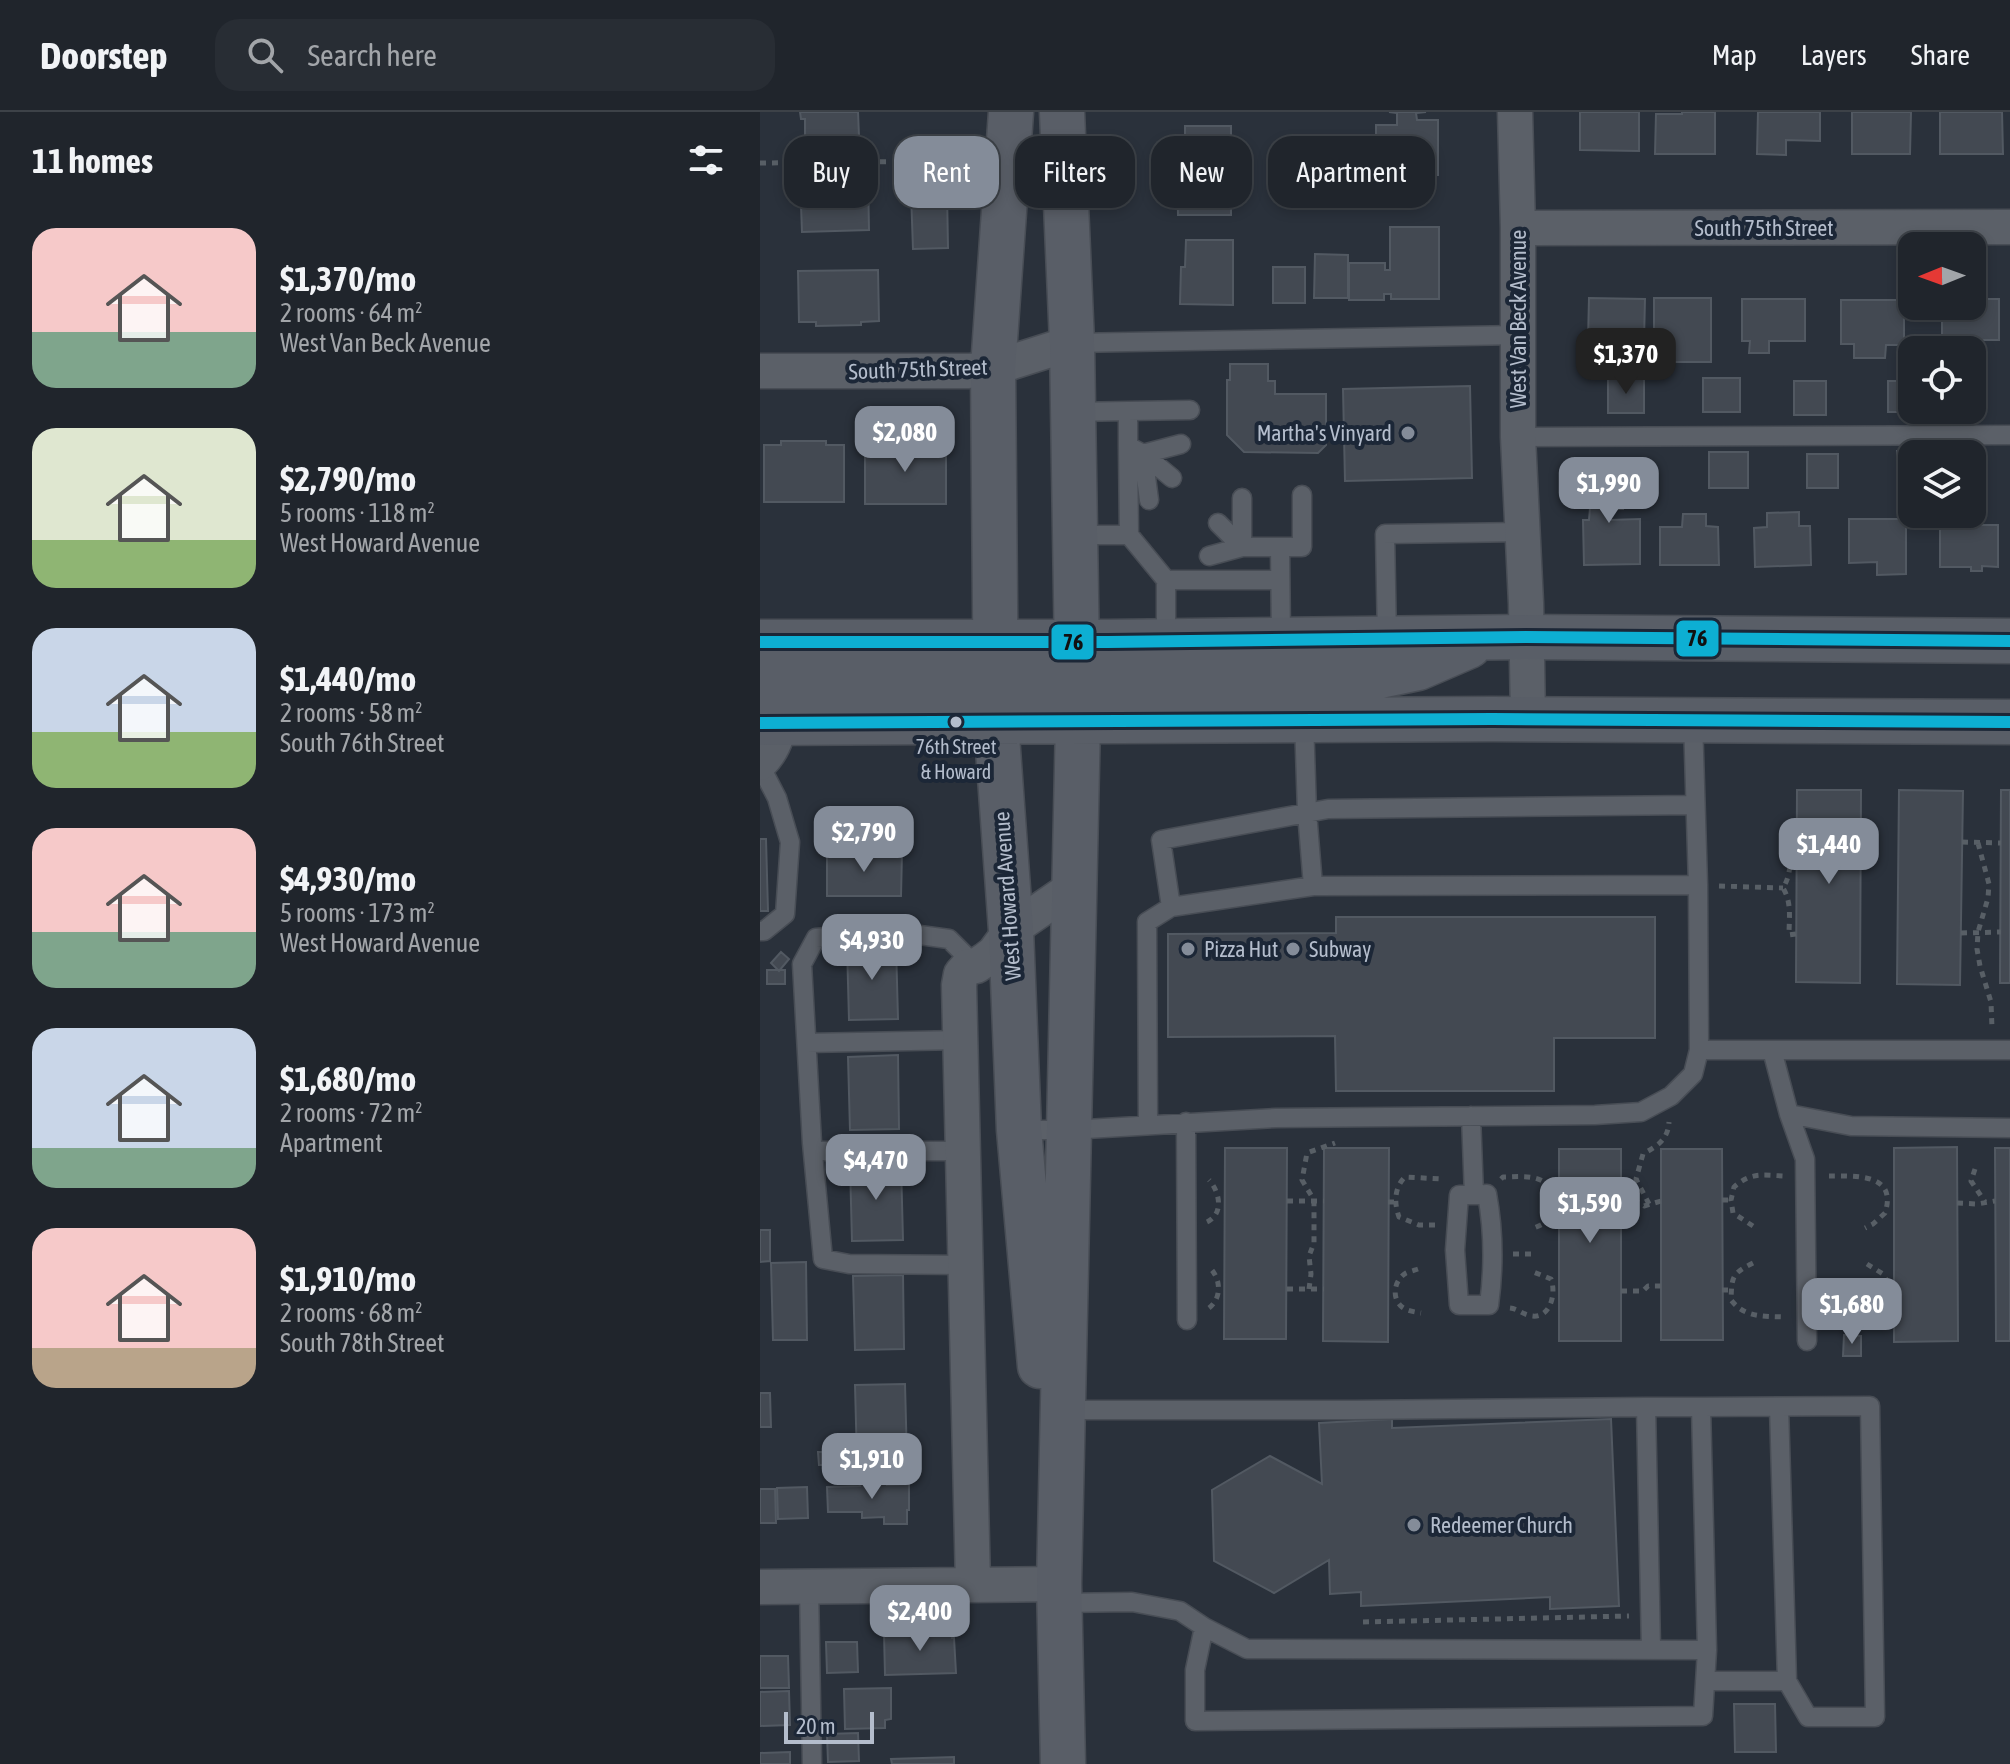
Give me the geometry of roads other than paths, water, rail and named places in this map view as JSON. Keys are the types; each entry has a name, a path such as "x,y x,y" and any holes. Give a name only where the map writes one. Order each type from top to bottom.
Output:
{"main road":[{"name":"West Howard Avenue","path":"1011,112 993,368 996,722 1011,930 1019,1130 1059,1593"},
{"name":"West Howard Avenue","path":"1062,112 1072,343 1078,681 1059,1593 1063,1764"},
{"path":"1078,681 1337,683 1418,668 1508,637"},
{"path":"770,723 996,722 1166,641 1508,637 2010,641"},
{"path":"760,642 996,661 1017,679 1059,668 1074,655 1078,681"},
{"path":"760,682 996,661"},
{"path":"1078,681 1304,720 2010,722"}],"street":[{"name":"West Van Beck Avenue","path":"1515,112 1518,437 1523,532 1508,637 1528,719"},
{"name":"South 75th Street","path":"1518,228 2010,227"},
{"name":"South 75th Street","path":"760,371 969,371 993,368 1072,343"},
{"path":"760,764 776,739 770,723"},
{"path":"973,1585 959,985 961,974 967,967 976,966 994,953 1011,930 1075,886"},
{"path":"760,1587 973,1585 1059,1593"}],"lane":[{"path":"1072,343 1519,335"},
{"path":"1073,412 1190,410"},
{"path":"1128,411 1149,500"},
{"path":"1518,437 2010,435"},
{"path":"1135,450 1181,444"},
{"path":"1135,450 1172,478"},
{"path":"1135,450 1129,535 1166,580 1166,641"},
{"path":"1209,556 1242,547 1302,547 1302,495"},
{"path":"1242,498 1242,547"},
{"path":"1218,523 1242,547"},
{"path":"1387,639 1385,534 1523,532"},
{"path":"1076,535 1129,535"},
{"path":"1280,547 1281,640"},
{"path":"1166,580 1280,580"},
{"path":"1304,720 1313,886"},
{"path":"1019,1130 1276,1118 1595,1115 1641,1112 1671,1096 1693,1074 1699,1050 1693,720"},
{"path":"760,764 777,798 790,842 785,914 760,931"},
{"path":"1171,907 1161,840 1328,809 1695,805"},
{"path":"1148,1125 1147,922 1171,907 1313,886 1698,885"},
{"path":"965,1265 849,1264 823,1259 802,964 816,938 890,931 949,939 976,966"},
{"path":"807,1043 961,1040"},
{"path":"1699,1050 2010,1050"},
{"path":"1772,1050 1805,1159 1807,1341"},
{"path":"1789,1114 1851,1126 2010,1128"},
{"path":"1471,1116 1474,1195"},
{"path":"1186,1122 1187,1320"},
{"path":"813,1151 963,1151"},
{"path":"1487,1194 1491,1216 1494,1269 1491,1293 1489,1305 1459,1305 1455,1250 1459,1195 1474,1195 1487,1194"},
{"path":"1063,1410 1870,1406 1875,1717 1808,1717 1787,1681 1779,1407"},
{"path":"1646,1407 1651,1649"},
{"path":"1204,1627 1195,1670 1195,1721 1703,1716 1707,1650 1701,1407"},
{"path":"809,1586 812,1764"},
{"path":"1059,1593 1180,1611 1247,1649 1707,1650"},
{"path":"1705,1681 1787,1681"}],"place":[{"name":"Martha's Vinyard","path":"1408,433"},
{"name":"76th Street & Howard","path":"956,722"},
{"name":"Pizza Hut","path":"1188,949"},
{"name":"Subway","path":"1293,949"},
{"name":"Redeemer Church","path":"1414,1525"}]}
